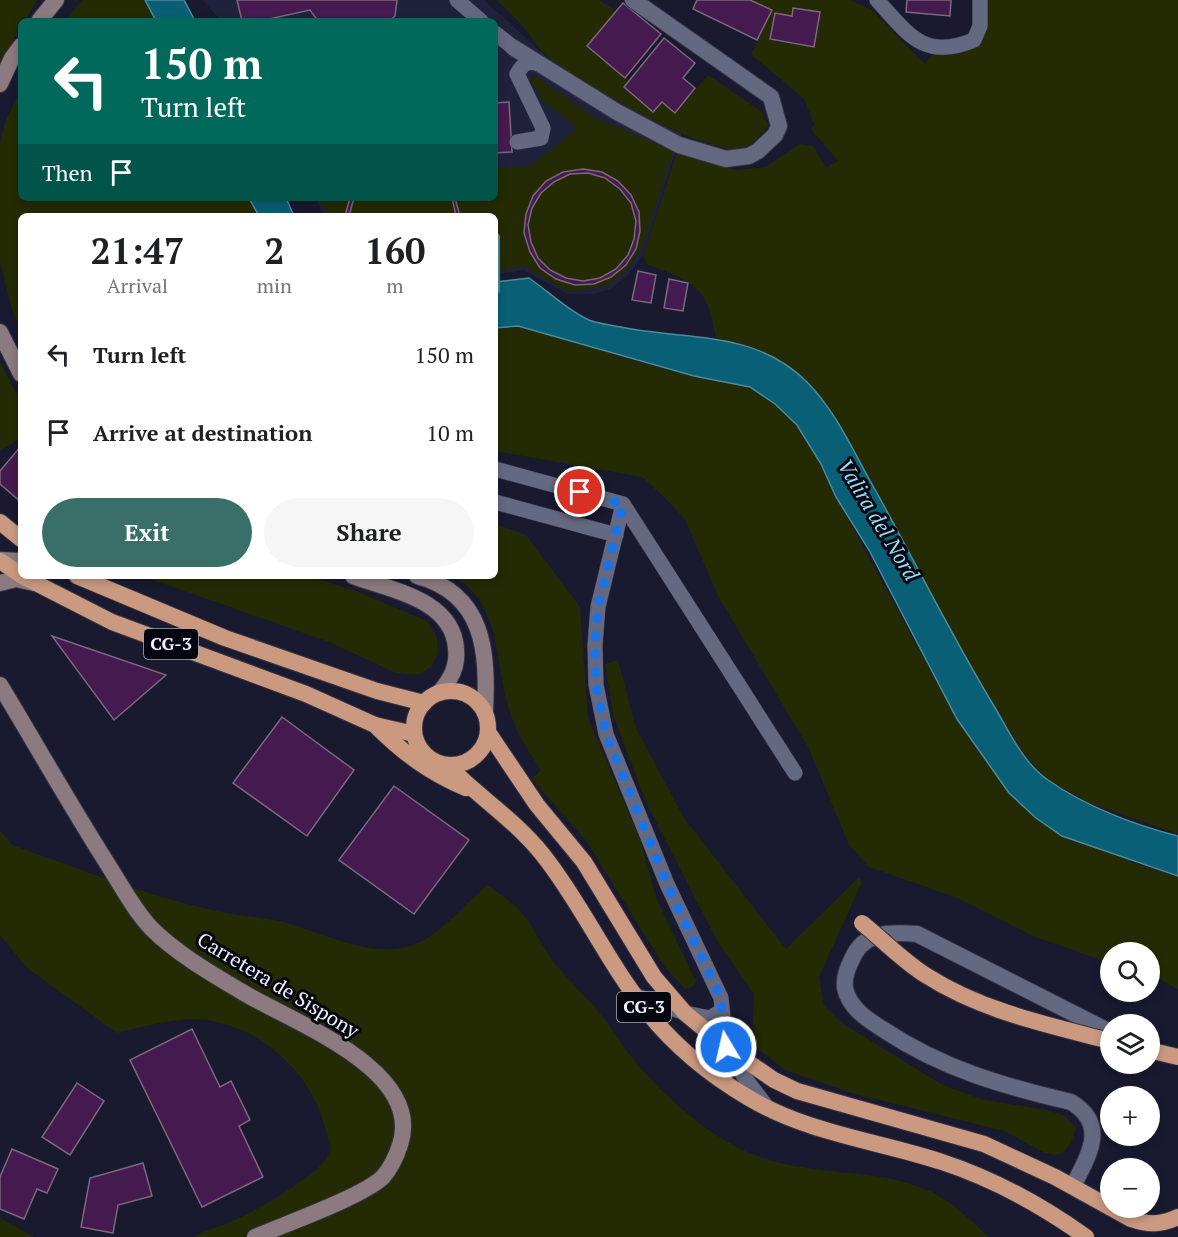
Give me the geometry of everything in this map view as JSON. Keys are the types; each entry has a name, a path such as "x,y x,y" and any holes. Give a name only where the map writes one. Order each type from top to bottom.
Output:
{"highway":[{"path":"0,522 18,537"},
{"name":"CG-3","path":"0,560 18,572"},
{"name":"CG-3","path":"28,579 112,622 306,694 375,725 414,734 425,756 436,763 448,766 472,790 496,808 541,853 588,919 634,995 679,1045 733,1088 768,1108 846,1136 944,1162 994,1182 1032,1202 1086,1237"},
{"name":"CG-3","path":"84,579 225,638 377,691 431,698 447,691 465,694 480,705 485,713 488,732 537,805 584,862 654,977 685,1013 726,1047 774,1080 797,1091 984,1144 1073,1186 1116,1212 1144,1224 1161,1224 1178,1217"},
{"path":"414,734 414,723 431,698"},
{"name":"CG-3","path":"375,725 400,750 436,776 472,790"},
{"path":"448,766 459,765 479,753 488,732"},
{"path":"862,923 925,975 957,993 1023,1018 1100,1038"},
{"path":"1160,1053 1178,1060"}],"main road":[{"path":"41,18 56,0"},
{"path":"0,84 16,52"},
{"path":"0,332 18,368"},
{"path":"0,560 18,561"},
{"path":"0,584 18,579"},
{"path":"361,579 424,602 446,618 455,639 457,656 455,670 431,698"},
{"path":"424,579 453,591 465,602 475,618 482,643 485,713"},
{"name":"Carretera de Sispony","path":"0,685 86,830 151,928 189,958 245,994 343,1048 366,1064 397,1098 403,1114 403,1136 392,1165 382,1178 364,1190 255,1237"}],"street":[{"path":"514,48 617,112 679,145 726,159 749,156 775,135 779,126 778,114 771,97 633,0"},
{"path":"1073,1186 1093,1143 1091,1125 1079,1107 1071,1102 1016,1089 950,1068 903,1042 863,1016 850,1000 845,986 847,970 857,951 869,939 894,932 917,934 1100,1027"}],"lane":[{"path":"457,0 478,18"},
{"path":"877,0 911,37 924,45 940,48 958,46 974,40 980,26 980,0"},
{"path":"498,35 514,48"},
{"path":"498,41 514,48"},
{"path":"517,142 541,138 543,128 518,74 522,65 530,62 537,63"},
{"path":"498,470 623,504 795,773"},
{"path":"498,503 616,535"},
{"path":"623,504 598,607 595,645 596,685 606,734 667,884 721,998 726,1047 745,1078 768,1108"},
{"path":"634,995 685,1013 710,1018 721,1011"}],"shaded area":[{"path":"203,0 484,0 547,57 624,104 683,129 643,255 628,275 610,289 594,294 567,294 523,270 498,274 498,213 324,213 318,201 498,201 498,18 218,18"}],"green space":[{"path":"0,0 37,0 27,18 18,18 18,32 0,63"},
{"path":"82,0 145,0 154,18 67,18"},
{"path":"496,0 599,0 616,11 587,46 628,81 624,87 653,111 662,102 675,113 708,75 762,112 768,126 752,143 740,149 723,148 699,141 672,129 563,68 541,50 516,19"},
{"path":"750,0 850,0 871,9 925,64 933,53 966,37 987,16 986,0 1178,0 1178,834 1089,803 1046,779 1023,753 970,668 895,525 756,348 716,338 708,306 696,288 676,276 647,264 643,255 676,154 736,170 766,167 799,144 813,146 826,167 838,161 811,129 814,124 804,99 751,54 772,11"},
{"path":"534,75 594,117 673,151 642,247 628,269 610,285 569,292 524,266 498,271 498,213 327,213 320,201 498,201 498,167 529,167 577,128 543,101 530,80"},
{"path":"18,95 18,201 251,201 257,213 18,213 18,323 12,310 0,262 0,143 5,122"},
{"path":"518,325 693,376 730,381 751,387 780,407 813,449 836,497 957,719 1131,862 1178,876 1178,989 1160,980 1160,942 1100,942 1100,959 1033,936 960,899 869,867 849,845 809,749 718,596 685,520 642,477 498,452 498,328"},
{"path":"0,362 18,397 18,440 0,451"},
{"path":"498,525 526,535 580,607 588,718 640,839 657,900 696,981 691,988 685,989 664,966 587,842 532,779 541,770 516,728 505,694 489,619 481,602 469,588 457,579 498,579"},
{"path":"150,579 318,579 356,591 427,621 437,637 438,653 431,667 418,675 396,673 329,642"},
{"path":"618,660 636,728 684,818 786,949 859,877 862,882 819,977 824,1005 842,1023 941,1084 981,1099 1047,1110 1065,1116 1076,1128 1071,1143 1063,1153 1055,1155 1045,1153 1004,1131 852,1093 785,1070 752,1044 754,994 717,941 645,800 613,715 605,664"},
{"path":"0,830 12,845 142,891 221,912 280,921 351,944 380,949 395,949 422,941 445,924 487,885 519,910 557,966 601,1015 629,1054 667,1095 695,1120 726,1141 767,1159 791,1165 863,1174 910,1183 948,1201 989,1237 193,1237 257,1209 301,1182 323,1163 328,1155 329,1143 318,1106 298,1074 269,1046 253,1036 217,1022 192,1019 117,1033 27,968 0,935"},
{"path":"0,1218 34,1237 0,1237"}],"water":[{"path":"145,0 184,0 193,18 154,18"},
{"path":"251,201 287,201 293,213 257,213"},
{"name":"Valira del Nord","path":"529,278 589,320 741,345 785,364 806,381 825,403 840,427 961,650 1024,756 1048,780 1078,798 1127,820 1178,836 1178,876 1062,836 1036,818 1009,793 957,719 869,550 836,497 821,464 797,425 775,404 750,387 694,376 518,326 498,328 498,282"}],"building":[{"path":"237,0 397,0 393,18 316,18 310,10 274,18 241,18"},
{"path":"697,0 750,0 772,10 757,40 693,9"},
{"path":"907,0 951,0 950,16 906,12"},
{"path":"623,3 661,34 625,78 587,46"},
{"path":"793,8 820,12 814,47 770,39 775,13 792,16"},
{"path":"664,38 695,63 683,78 695,88 675,113 662,102 653,112 624,87"},
{"path":"509,102 512,152 498,153 498,103"},
{"path":"583,169 602,172 618,181 631,195 639,212 640,231 636,249 626,265 611,277 594,284 575,285 556,279 540,268 530,252 524,233 526,214 533,196 546,181 563,172","holes":["588,173 605,178 620,189 631,203 636,221 634,239 628,255 616,269 600,278 583,281 566,278 550,270 538,258 531,242 528,225 532,208 541,193 554,182 570,174"]},
{"path":"349,201 353,201 350,213 346,213"},
{"path":"453,201 456,201 459,213 455,213"},
{"path":"638,271 656,275 651,303 632,300"},
{"path":"669,279 688,283 683,311 664,308"},
{"path":"18,450 18,499 0,484 0,471"},
{"path":"52,636 166,675 114,720"},
{"path":"282,717 354,770 307,836 233,783"},
{"path":"394,786 469,840 414,914 339,860"},
{"path":"192,1029 220,1087 231,1081 250,1120 239,1126 263,1177 202,1207 130,1060"},
{"path":"77,1083 104,1101 70,1155 42,1137"},
{"path":"12,1149 58,1169 47,1193 37,1189 24,1219 0,1209 0,1177"},
{"path":"143,1163 152,1196 118,1205 113,1233 81,1227 90,1178"}],"route":[{"path":"580,492 623,504 598,607 595,645 596,685 606,734 667,884 721,998 722,1027 726,1047"}]}
